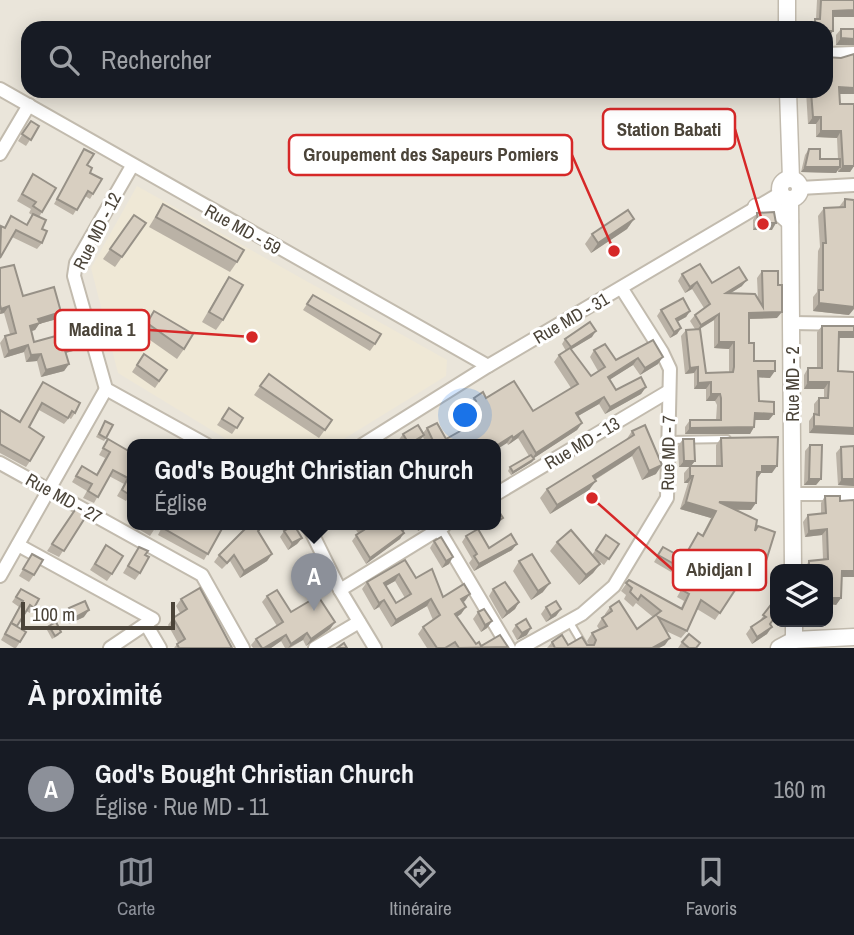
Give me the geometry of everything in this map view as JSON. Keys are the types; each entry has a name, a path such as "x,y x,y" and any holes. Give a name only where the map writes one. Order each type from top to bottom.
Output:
{"street":[{"path":"787,0 787,21"},
{"path":"833,54 854,53"},
{"name":"Rue MD - 59","path":"0,89 488,366"},
{"name":"Rue MD - 2","path":"788,98 792,323 785,439 792,494 793,564"},
{"path":"0,154 29,105"},
{"name":"Rue MD - 12","path":"106,389 74,276 75,268 132,166"},
{"path":"791,190 854,185"},
{"name":"Rue MD - 31","path":"372,439 488,366 622,289 756,207 791,190"},
{"path":"756,207 774,208 790,222"},
{"name":"Rue MD - 7","path":"521,648 569,621 614,586 667,498 667,360 622,289"},
{"path":"792,323 854,324"},
{"path":"0,576 106,389 196,439"},
{"name":"Rue MD - 13","path":"501,491 669,391"},
{"path":"381,433 384,439"},
{"name":"Rue MD - 27","path":"0,463 202,575 243,648"},
{"path":"792,494 854,494"},
{"path":"310,530 340,590 374,648"},
{"path":"340,590 433,530"},
{"path":"441,530 509,648"},
{"path":"18,545 153,619 147,626 110,648"},
{"path":"315,648 359,622"},
{"path":"147,626 160,648"},
{"path":"779,648 854,637"}],"lane":[{"path":"669,440 737,439"},
{"path":"569,621 585,648"}],"shaded area":[{"path":"0,0 854,0 854,648 0,648"},
{"path":"137,186 447,360 446,376 344,439 226,439 118,373 91,268"}],"building":[{"path":"821,0 854,0 854,10 833,11 833,21 815,21 820,19"},
{"path":"841,29 854,29 854,39 841,38"},
{"path":"854,54 854,88 839,87 840,104 854,104 854,166 843,166 841,131 821,131 821,117 813,117 812,98 833,98 833,57"},
{"path":"31,121 39,126 31,140 22,134"},
{"path":"84,149 94,154 87,165 92,168 90,173 102,179 93,194 88,191 77,210 57,199"},
{"path":"809,149 820,149 820,159 840,159 840,167 805,167"},
{"path":"33,174 56,188 42,212 33,206 36,202 22,194"},
{"path":"845,199 854,200 854,307 819,303 819,290 823,290 823,243 826,243 824,208 845,207"},
{"path":"163,204 244,250 237,262 156,217"},
{"path":"628,210 634,219 598,243 592,234"},
{"path":"774,212 776,223 758,223 757,213"},
{"path":"33,214 46,220 42,229 47,231 42,243 16,230 0,258 1,226 5,228 11,216 27,225"},
{"path":"134,215 146,223 122,257 110,249"},
{"path":"700,264 712,283 739,267 747,280 726,293 755,294 763,307 762,271 778,271 778,285 782,285 782,312 749,313 749,343 754,343 754,361 775,361 775,371 758,371 759,401 774,402 774,414 755,413 754,427 690,428 690,420 721,420 721,398 720,394 711,394 711,382 698,383 698,367 690,368 686,330 700,329 706,373 733,372 734,367 734,342 719,342 719,314 701,325 695,315 710,304 697,282 690,287 682,274"},
{"path":"14,265 23,296 54,287 61,312 38,319 40,323 30,326 34,342 74,331 78,344 64,347 69,364 46,370 41,354 31,355 28,345 9,351 5,336 16,333 9,306 1,309 0,305 0,268"},
{"path":"229,277 243,285 223,320 209,312"},
{"path":"313,295 381,334 375,344 307,304"},
{"path":"683,298 690,311 676,319 681,328 674,332 661,310"},
{"path":"154,311 193,334 184,349 147,323"},
{"path":"590,322 596,331 571,347 565,339"},
{"path":"822,326 854,326 854,332 839,332 838,371 854,372 854,428 814,426 814,414 819,415 819,398 828,398 829,382 808,382 808,368 822,368"},
{"path":"653,340 663,357 645,368 638,358 608,377 616,390 641,377 646,387 610,407 604,397 576,413 582,423 536,453 523,431 501,443 501,439 446,439 469,426 460,409 476,401 474,398 483,392 486,398 514,381 533,411 578,384 559,355 570,348 591,376 605,367 594,350 605,344 616,360"},
{"path":"144,354 167,370 159,381 137,365"},
{"path":"269,374 332,420 325,430 260,386"},
{"path":"43,382 80,403 75,413 72,411 68,418 42,403 29,427 44,437 30,461 0,444 0,410 20,422"},
{"path":"229,408 243,418 237,428 222,419"},
{"path":"105,421 113,425 106,438 99,434"},
{"path":"437,423 446,439 432,439 427,428"},
{"path":"418,425 424,435 417,439 406,439 403,434"},
{"path":"645,425 662,465 649,471 639,447 593,476 596,481 557,505 547,489 634,435 632,431"},
{"path":"778,437 777,466 762,466 762,472 757,472 756,503 719,502 757,520 755,531 758,526 775,532 766,561 748,555 734,571 738,573 732,584 737,587 720,613 701,600 687,631 658,617 670,638 652,648 555,648 552,642 562,635 568,645 582,637 587,645 594,645 596,640 592,633 607,626 602,618 612,611 610,607 619,601 637,629 661,611 641,595 638,600 630,592 632,588 626,583 629,580 682,609 689,594 682,590 699,561 686,554 698,533 703,536 716,511 686,502 693,476 690,476 690,466 722,466 721,438"},
{"path":"108,439 127,450 127,477 113,470 98,497 88,491 92,484 76,476 82,466 97,475 110,452 103,448"},
{"path":"683,439 694,439 695,461 684,461"},
{"path":"810,445 822,445 821,479 809,479"},
{"path":"854,446 854,479 842,479 841,447"},
{"path":"531,455 534,459 513,472 510,467"},
{"path":"127,480 127,493 122,490"},
{"path":"825,496 840,496 840,501 854,500 854,571 842,571 841,598 833,598 833,564 809,564 809,561 828,559 827,529 809,531 808,515 826,513"},
{"path":"77,507 88,513 64,551 52,544"},
{"path":"166,530 221,530 208,554"},
{"path":"244,530 259,530 272,554 244,571 234,555 227,563 219,555"},
{"path":"297,530 302,538 292,543 284,531"},
{"path":"364,530 402,530 404,533 370,558 356,535"},
{"path":"479,530 489,548 511,534 517,544 479,564 474,556 477,554 466,536"},
{"path":"571,530 600,564 586,575 557,542"},
{"path":"606,535 619,544 609,559 596,550"},
{"path":"441,537 453,557 446,561 434,541"},
{"path":"106,545 123,556 112,574 95,564"},
{"path":"139,547 148,551 145,555 149,557 140,573 128,566"},
{"path":"663,547 681,557 676,565 658,555"},
{"path":"32,554 43,560 34,575 23,569"},
{"path":"532,554 550,583 538,591 519,561"},
{"path":"405,560 416,578 432,569 443,597 464,584 470,594 461,599 466,607 455,614 476,644 479,642 481,646 500,635 508,647 459,648 455,642 445,648 437,648 423,627 440,615 431,599 396,620 384,600 379,603 367,582","holes":["399,574 411,594 396,603 384,583"]},
{"path":"310,562 326,589 317,594 301,567"},
{"path":"505,582 519,602 507,612 493,589"},
{"path":"200,588 232,648 179,648 177,644 185,639 173,618 187,609 181,599"},
{"path":"21,589 39,599 34,608 30,605 17,626 11,623 23,601 16,597"},
{"path":"277,590 291,612 318,596 335,622 311,639 307,633 291,644 286,635 262,648 256,639 283,622 267,596"},
{"path":"85,601 89,610 74,618 69,608"},
{"path":"556,601 561,609 551,616 546,607"},
{"path":"770,606 772,627 757,637 751,627 766,617 763,615"},
{"path":"484,609 492,621 485,625 478,612"},
{"path":"526,619 531,628 522,633 516,625"},
{"path":"56,622 61,632 55,636 49,626"},
{"path":"11,623 26,632 20,642 5,634"},
{"path":"689,634 700,643 696,648 689,648 682,642"}],"place":[{"name":"Station Babati","path":"763,224"},
{"name":"Groupement des Sapeurs Pomiers","path":"614,251"},
{"name":"Madina 1","path":"252,337"},
{"name":"Abidjan I","path":"592,498"},
{"name":"God's Bought Christian Church","path":"314,611"}]}
